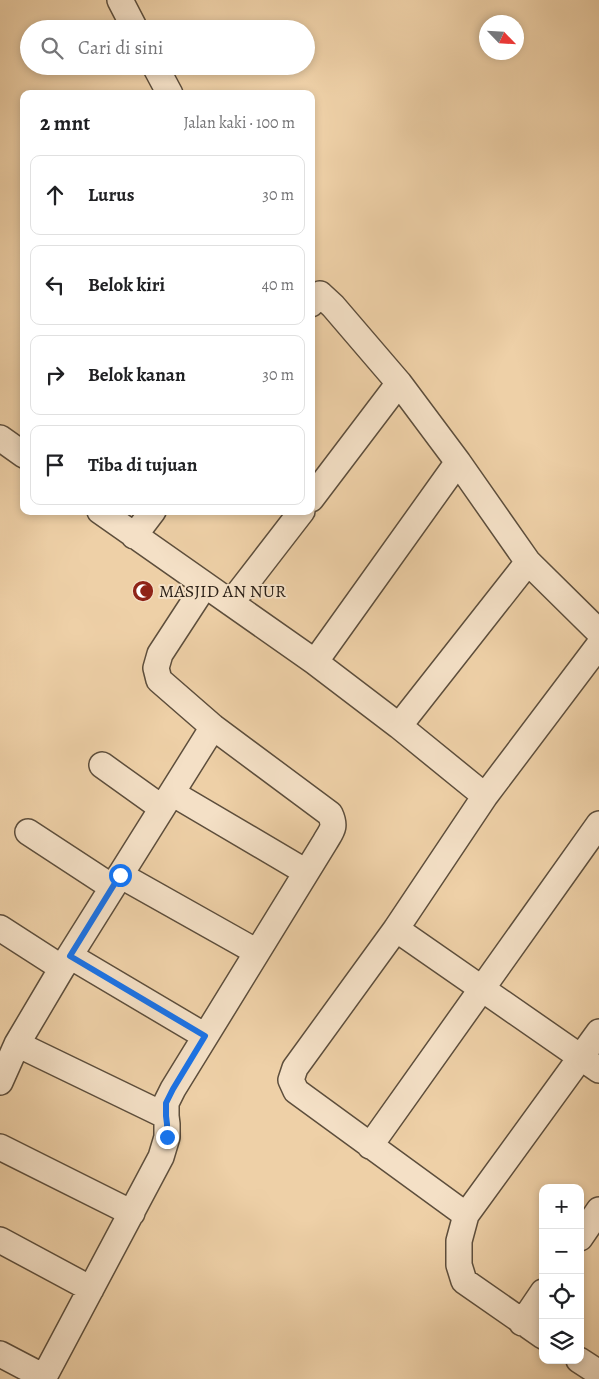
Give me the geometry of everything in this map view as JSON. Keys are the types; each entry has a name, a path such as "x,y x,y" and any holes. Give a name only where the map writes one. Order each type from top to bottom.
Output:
{"street":[{"path":"120,0 130,20"},
{"path":"160,75 168,90"},
{"path":"315,295 333,306 399,383 458,462 528,562 599,632"},
{"path":"315,494 399,383"},
{"path":"0,438 20,452"},
{"path":"315,662 458,462"},
{"path":"105,515 315,662 399,726 485,796"},
{"path":"134,536 150,515"},
{"path":"231,603 299,515"},
{"path":"399,726 528,562"},
{"path":"0,1354 43,1378 161,1157 167,1137 166,1103 173,1089 332,829 334,822 330,814 213,727 159,680 156,668 160,654 205,584"},
{"path":"466,1215 296,1091 291,1080 295,1068 396,929 485,796 599,645"},
{"path":"0,1082 17,1044 66,962 213,727"},
{"path":"102,765 306,872"},
{"path":"370,1146 599,824"},
{"path":"28,832 116,881 257,952"},
{"path":"0,928 205,1036"},
{"path":"396,929 589,1064"},
{"path":"539,1334 464,1281 459,1265 459,1241 466,1215 589,1064 599,1032"},
{"path":"17,1044 166,1116"},
{"path":"0,1147 132,1213"},
{"path":"584,1232 599,1210"},
{"path":"0,1240 91,1289"},
{"path":"522,1323 539,1298"},
{"path":"584,1363 599,1373"}],"place":[{"name":"MASJID AN NUR","path":"143,591"}],"route":[{"path":"120,875 70,956 205,1036 166,1103 167,1137"}]}
